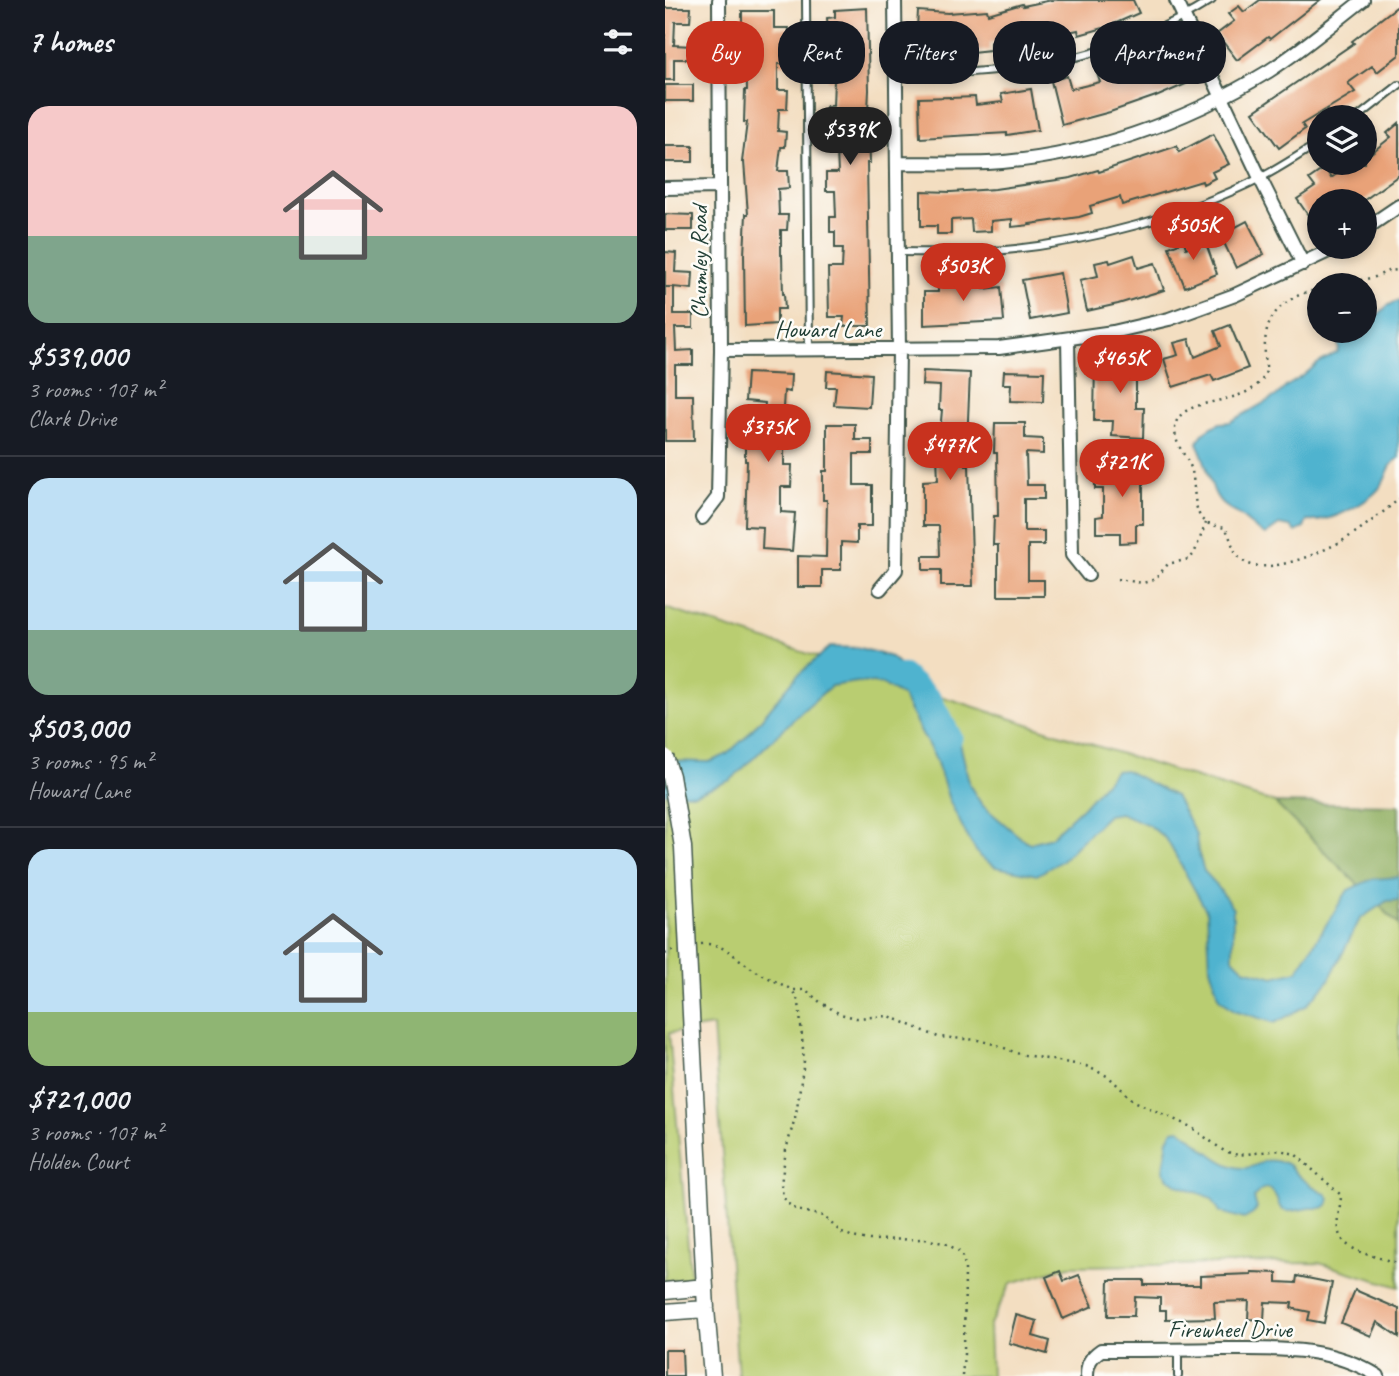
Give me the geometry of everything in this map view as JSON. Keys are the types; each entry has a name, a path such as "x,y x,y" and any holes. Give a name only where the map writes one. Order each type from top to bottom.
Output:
{"main road":[{"path":"665,757 671,776 683,847 706,1309 712,1376"},
{"path":"665,1291 705,1287"},
{"path":"665,1312 706,1309"}],"street":[{"name":"Chumley Road","path":"702,517 718,497 721,350 719,0"},
{"path":"895,0 895,21"},
{"path":"1176,0 1303,264"},
{"path":"897,163 989,163 1053,155 1118,139 1188,114 1270,70 1363,0"},
{"path":"880,589 896,570 899,349 896,84"},
{"path":"665,188 720,187"},
{"path":"1377,221 1399,206"},
{"name":"Howard Lane","path":"721,350 999,348 1068,339 1169,319 1235,295 1313,259"},
{"path":"1068,339 1072,555 1088,575"},
{"name":"Firewheel Drive","path":"1087,1373 1091,1357 1101,1350 1260,1349 1322,1353 1341,1357 1378,1376"}],"lane":[{"path":"806,0 809,350"},
{"path":"979,72 1054,63 1108,48 1141,36 1212,0"},
{"path":"1373,105 1399,85"},
{"path":"897,252 970,253 1006,250 1082,238 1124,228 1212,199 1260,178 1307,150"},
{"path":"1178,1350 1178,1376"}],"path":[{"path":"1377,276 1388,271 1399,271"},
{"path":"1307,292 1278,309 1272,316 1265,352 1267,370 1260,382 1250,390 1186,411 1177,419 1176,439 1191,469 1201,518 1206,523 1225,528 1239,558 1258,567 1308,556 1341,542 1399,499"},
{"path":"1117,579 1143,583 1155,579 1168,564 1189,559 1194,554 1206,523"},
{"path":"697,944 711,943 726,948 754,970 792,990 806,990 840,1014 856,1018 889,1016 938,1037 987,1042 1019,1054 1086,1066 1109,1077 1134,1101 1191,1128 1224,1151 1238,1155 1280,1150 1295,1154 1341,1195 1337,1227 1341,1238 1361,1252 1399,1264"},
{"path":"665,954 684,945"},
{"path":"792,990 799,1002 804,1062 796,1114 786,1150 781,1184 783,1196 787,1203 797,1210 823,1216 842,1233 857,1238 925,1239 947,1244 960,1252 965,1269 962,1376"}],"green space":[{"path":"665,608 1275,803 1399,925 1399,1287 1319,1263 1069,1266 1011,1283 989,1326 991,1376 738,1376 713,1026 669,1033 691,1279 665,1281"},
{"path":"1275,803 1399,805 1399,925"}],"water":[{"path":"1399,300 1399,458 1390,467 1375,493 1358,505 1336,516 1307,521 1304,527 1296,532 1290,527 1279,525 1265,535 1220,501 1197,443 1208,429 1230,422 1276,396 1317,364 1338,352 1340,343 1377,343 1377,316"},
{"path":"830,647 860,648 891,657 910,674 960,743 970,786 982,805 1030,843 1051,837 1084,806 1115,771 1125,770 1175,796 1196,834 1204,871 1233,909 1233,958 1244,969 1274,977 1297,971 1348,890 1372,879 1399,877 1399,900 1387,901 1360,919 1328,982 1306,1006 1275,1023 1234,1010 1219,998 1210,968 1207,912 1167,840 1149,825 1120,813 1108,815 1061,861 1037,875 996,867 980,857 969,840 949,800 936,760 902,696 882,684 858,682 831,686 731,780 695,794 665,793 665,761 709,762 726,755 746,737 797,676"},
{"path":"1180,1129 1218,1159 1235,1167 1249,1167 1271,1160 1285,1163 1303,1180 1327,1195 1327,1204 1322,1208 1286,1211 1267,1188 1256,1195 1254,1198 1257,1208 1244,1219 1220,1212 1212,1198 1178,1185 1163,1171 1168,1139 1173,1130"}],"building":[{"path":"1052,0 1133,0 1139,13 1121,21 1090,21 1090,32 1079,35 1076,21 993,21 993,42 990,43 990,50 979,51 979,21 917,21 918,11 948,13 987,10 988,14 1022,4 1023,6"},
{"path":"1260,0 1320,0 1270,39 1268,37 1237,60 1226,46 1226,27 1234,21 1228,14 1239,6 1244,12"},
{"path":"1399,5 1399,55 1377,72 1372,66 1348,83 1355,92 1333,105 1307,105 1307,121 1302,124 1305,129 1279,148 1253,112 1354,43 1352,41"},
{"path":"665,8 691,8 690,21 675,22 674,45 686,46 686,59 674,59 674,80 665,80"},
{"path":"867,8 870,326 843,326 844,317 829,317 828,268 842,268 843,248 835,248 835,232 830,232 830,217 836,217 835,191 826,191 826,173 838,173 837,151 829,151 826,106 833,106 834,84 865,84 865,21 827,21 827,18 835,17 835,10"},
{"path":"742,11 774,11 774,28 778,28 778,90 788,90 787,109 779,109 778,131 786,132 778,171 788,171 789,188 778,189 779,215 788,215 787,230 781,230 785,309 777,309 777,324 745,326 744,255 748,214 742,162 747,122 744,122 745,90 747,84 764,84 764,21 742,21"},
{"path":"1052,84 1069,84 1071,89 1092,84 1186,84 1156,97 1062,125"},
{"path":"665,85 693,85 693,101 665,101"},
{"path":"1031,89 1038,130 1007,135 920,138 919,98 975,97 976,105 1003,102 1001,94"},
{"path":"1399,123 1399,175 1377,191 1312,189 1315,187 1309,179 1315,175 1329,175 1331,178 1335,175 1377,175 1377,148 1391,137 1387,133"},
{"path":"1213,134 1229,164 1212,172 1215,178 1203,184 1202,181 1122,205 1120,197 1090,206 1092,213 1079,217 1012,227 1012,219 991,221 991,231 972,232 971,219 951,220 951,234 937,234 937,226 921,226 921,191 995,189 1071,178 1098,170 1099,172 1177,146 1179,152"},
{"path":"665,146 693,146 693,162 665,162"},
{"path":"1307,192 1307,214 1297,199"},
{"path":"665,214 693,215 693,230 665,230"},
{"path":"1232,220 1236,227 1247,221 1264,254 1236,268 1217,228"},
{"path":"1184,241 1186,248 1205,241 1217,274 1185,287 1169,247"},
{"path":"665,252 676,253 675,272 693,273 692,289 674,287 674,314 693,314 693,328 675,328 676,351 693,350 693,365 675,365 675,395 693,395 694,441 665,441"},
{"path":"1134,255 1138,268 1155,263 1164,290 1087,311 1080,280 1098,276 1095,263 1109,260 1110,263"},
{"path":"1060,273 1067,313 1030,320 1022,280"},
{"path":"983,277 984,289 1001,287 1004,321 924,325 924,292 938,292 938,282 965,282 965,279"},
{"path":"1230,325 1248,368 1214,381 1211,375 1173,387 1164,359 1178,355 1174,343 1189,339 1195,357 1221,346 1215,331"},
{"path":"1122,355 1145,355 1145,378 1136,378 1136,408 1144,408 1143,438 1112,436 1113,421 1094,421 1095,361 1122,361"},
{"path":"827,371 871,374 869,407 834,405 836,387 826,387"},
{"path":"923,371 970,373 966,466 969,466 973,586 941,586 941,570 923,570 923,556 940,556 939,526 923,526 923,481 938,480 937,456 922,455 924,441 939,443 942,410 939,410 940,386 922,385"},
{"path":"1004,371 1044,372 1043,402 1010,401 1011,384 1003,384"},
{"path":"747,373 791,375 790,392 784,391 782,425 784,465 792,465 791,487 781,487 781,512 795,513 792,551 762,549 763,527 745,526 745,432 756,432 756,425 763,425 765,403 745,401"},
{"path":"995,423 1025,423 1025,438 1043,439 1043,454 1026,453 1027,485 1044,485 1044,499 1024,499 1024,531 1044,531 1044,545 1028,545 1028,580 1044,580 1044,596 998,596 998,545 993,545 994,516 998,516"},
{"path":"827,424 855,424 855,440 872,440 872,454 854,454 854,485 872,485 872,526 857,526 857,543 841,542 841,570 822,570 822,587 798,587 798,556 826,557 827,500 823,500 823,471 827,471"},
{"path":"1111,459 1143,459 1143,524 1136,524 1136,542 1120,543 1120,533 1096,533 1096,517 1103,516 1103,489 1095,489 1095,474 1112,474"},
{"path":"1060,1271 1064,1281 1079,1275 1093,1306 1063,1319 1046,1277"},
{"path":"1277,1273 1277,1282 1296,1283 1297,1276 1332,1283 1324,1323 1308,1320 1310,1312 1291,1308 1292,1303 1265,1302 1264,1320 1248,1319 1249,1301 1214,1302 1215,1318 1166,1319 1166,1310 1160,1310 1160,1298 1135,1297 1134,1316 1108,1316 1109,1280 1144,1280 1144,1285 1200,1285 1200,1276"},
{"path":"1355,1290 1399,1309 1399,1337 1377,1322 1371,1336 1341,1323"},
{"path":"1016,1315 1037,1321 1033,1336 1050,1341 1047,1354 1009,1343"},
{"path":"665,1350 682,1350 683,1376 665,1376"}],"waterway":[{"path":"903,675 930,699 951,738"}]}
